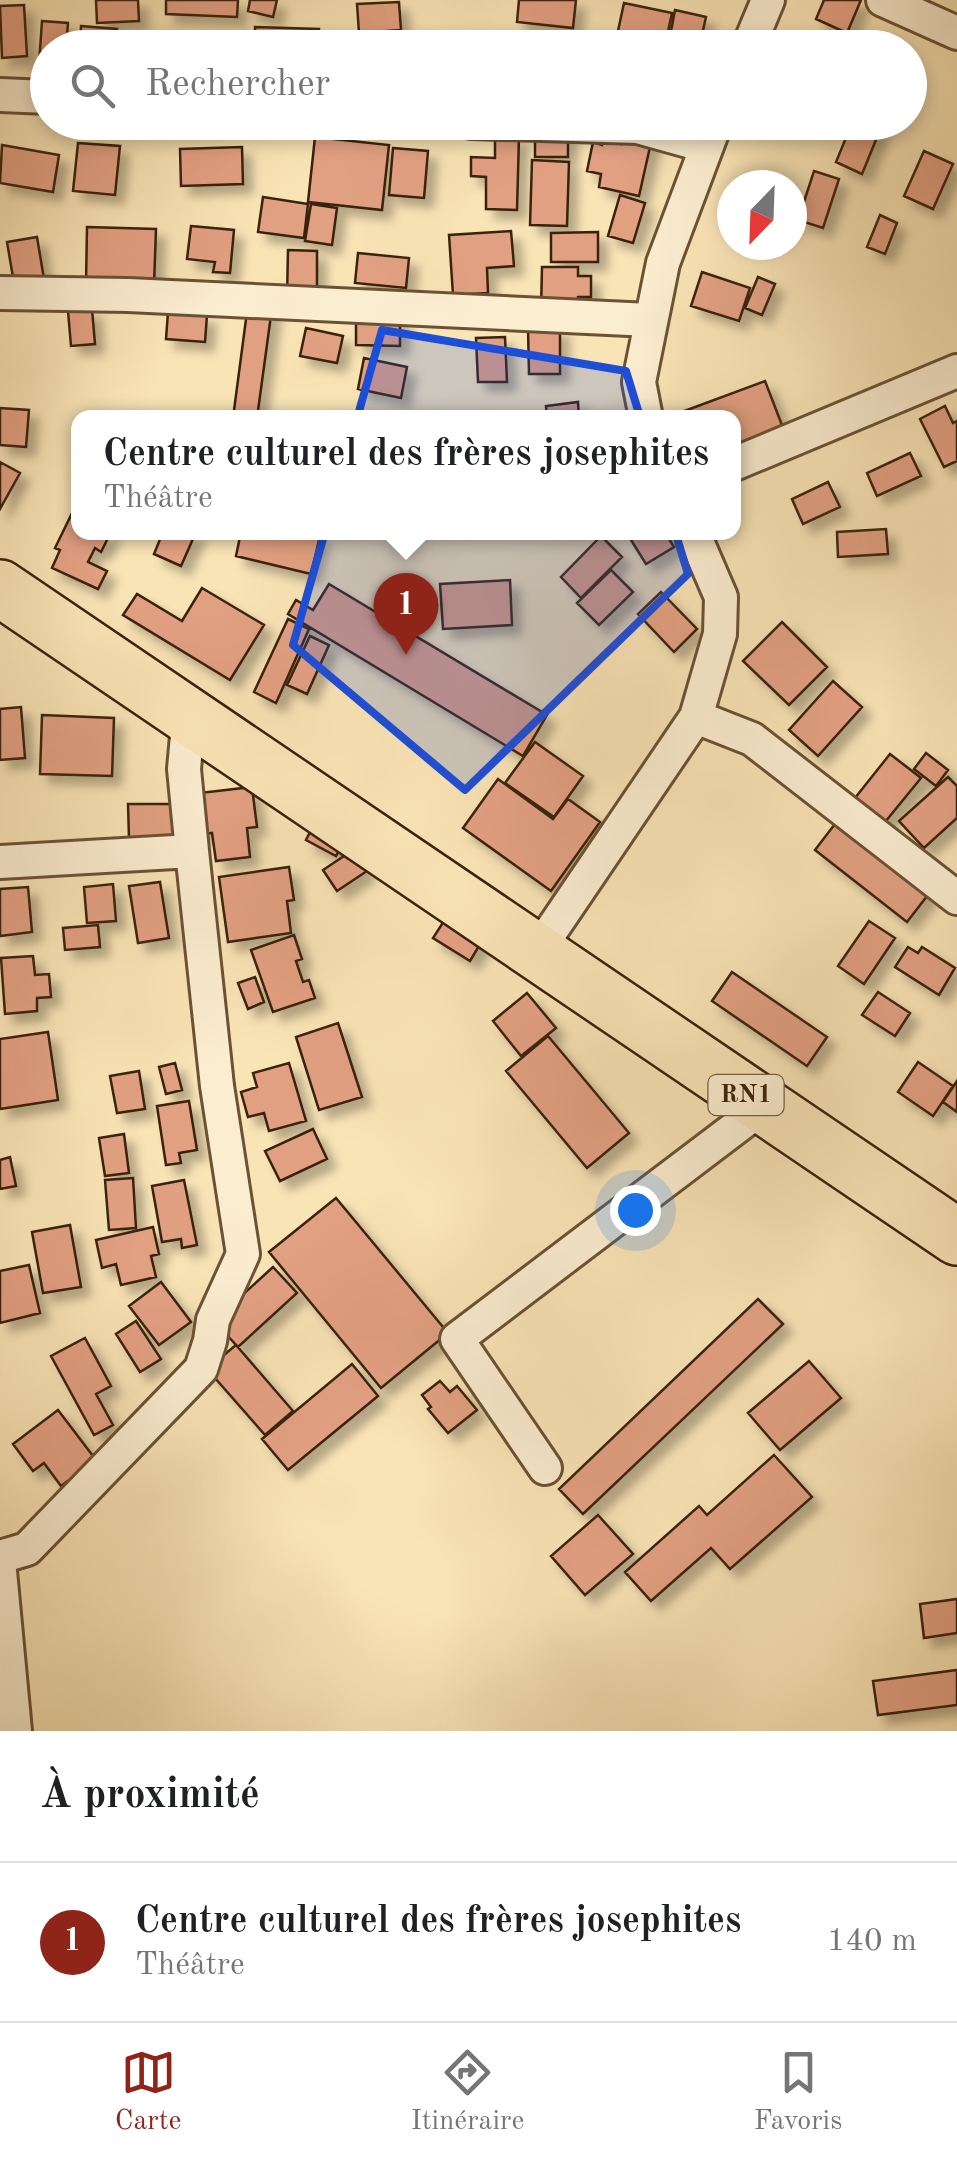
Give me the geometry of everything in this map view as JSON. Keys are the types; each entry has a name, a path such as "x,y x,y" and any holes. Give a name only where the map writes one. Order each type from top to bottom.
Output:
{"highway":[{"name":"RN1","path":"0,588 957,1237"}],"street":[{"path":"756,30 768,0"},
{"path":"883,0 957,34"},
{"path":"0,94 30,96"},
{"path":"645,410 640,382 663,263 709,140"},
{"path":"0,293 128,295 650,320"},
{"path":"741,461 957,368"},
{"path":"536,953 696,716 720,634 721,597 696,540"},
{"path":"0,1557 28,1549 201,1369 212,1320 243,1254 217,1086 192,852 184,768 189,714"},
{"path":"696,716 752,739 957,898"},
{"path":"0,862 192,852"},
{"path":"545,1468 457,1339 763,1107"},
{"path":"0,1570 15,1731"}],"highlighted area":[{"path":"382,330 626,371 688,574 465,790 293,645"}],"building":[{"path":"96,0 138,0 139,21 97,23"},
{"path":"166,0 238,0 237,17 166,14"},
{"path":"250,0 277,0 273,17 248,11"},
{"path":"519,0 576,0 573,28 517,22"},
{"path":"824,0 861,0 848,30 816,19"},
{"path":"399,2 401,30 359,30 357,4"},
{"path":"624,3 672,13 668,30 618,30"},
{"path":"24,5 27,56 2,58 0,6"},
{"path":"675,10 706,17 703,30 671,30"},
{"path":"42,21 68,23 67,30 41,30"},
{"path":"81,26 117,29 117,30 81,30"},
{"path":"255,27 319,29 319,30"},
{"path":"315,140 389,145 382,210 308,202"},
{"path":"495,140 519,140 517,210 486,209 486,177 471,176 471,157 495,158"},
{"path":"535,140 568,140 568,157 535,157"},
{"path":"622,140 652,140 639,196 599,187 601,174 587,171 593,142 621,144"},
{"path":"845,140 876,140 862,174 836,162"},
{"path":"78,143 120,146 115,195 73,191"},
{"path":"2,145 59,155 53,192 0,183"},
{"path":"242,147 243,184 181,186 180,149"},
{"path":"393,148 428,151 424,198 389,195"},
{"path":"924,151 953,164 933,209 904,196"},
{"path":"532,160 569,162 567,226 530,225"},
{"path":"814,171 839,179 823,228 807,223 807,192"},
{"path":"620,195 645,203 633,243 608,236"},
{"path":"263,197 308,204 304,238 258,232"},
{"path":"311,204 337,208 332,245 305,241"},
{"path":"880,215 897,223 885,254 867,247"},
{"path":"191,226 234,230 230,273 213,272 215,262 187,259"},
{"path":"87,227 156,229 154,285 86,283"},
{"path":"511,231 514,266 487,268 488,293 453,295 449,235"},
{"path":"598,232 598,262 551,262 551,233"},
{"path":"37,237 45,285 15,289 7,242"},
{"path":"288,250 317,251 317,297 287,297"},
{"path":"358,253 409,258 406,288 355,283"},
{"path":"542,267 578,267 578,276 591,276 591,297 578,297 578,311 541,310"},
{"path":"702,272 750,288 739,321 691,306"},
{"path":"758,277 775,284 762,315 745,308"},
{"path":"248,304 272,308 258,410 234,410"},
{"path":"92,309 95,344 71,346 68,311"},
{"path":"168,312 207,315 205,342 166,339"},
{"path":"356,316 400,317 400,346 356,345"},
{"path":"306,328 343,336 337,363 300,356"},
{"path":"528,328 560,328 560,374 529,374"},
{"path":"505,337 507,382 478,382 476,338"},
{"path":"364,358 407,367 401,398 358,389"},
{"path":"765,381 785,433 741,449 741,410 687,410"},
{"path":"578,402 578,410 546,410 546,406"},
{"path":"945,406 953,423 957,421 957,461 944,467 920,419"},
{"path":"0,408 29,410 26,447 0,445"},
{"path":"910,453 921,476 877,496 867,473"},
{"path":"0,462 20,473 0,509"},
{"path":"828,482 840,507 803,524 792,499"},
{"path":"71,515 71,540 107,540 101,552 95,548 88,562 107,571 98,589 52,568 60,550 55,548"},
{"path":"886,529 888,554 838,557 837,532"},
{"path":"160,540 192,540 181,566 154,554"},
{"path":"239,540 319,540 311,574 236,556"},
{"path":"597,540 605,540 622,557 581,598 561,577"},
{"path":"631,540 670,540 674,547 646,564"},
{"path":"611,570 633,592 599,625 577,603"},
{"path":"510,580 512,625 443,629 440,584"},
{"path":"329,584 547,715 523,756 288,614 296,600 313,610"},
{"path":"202,588 264,625 230,680 123,615 137,594 182,621"},
{"path":"661,592 697,629 674,652 638,614"},
{"path":"288,619 309,629 276,703 254,692"},
{"path":"782,622 827,667 789,705 743,661"},
{"path":"310,636 329,645 307,694 287,685"},
{"path":"833,681 862,707 818,756 789,730"},
{"path":"21,707 25,758 0,760 0,709"},
{"path":"42,715 114,718 112,776 40,774"},
{"path":"535,742 583,776 554,817 505,783"},
{"path":"926,753 948,770 936,786 914,769"},
{"path":"890,754 921,778 881,827 851,803"},
{"path":"948,777 957,786 957,818 924,848 899,821"},
{"path":"498,779 553,819 568,799 600,822 551,891 463,828"},
{"path":"252,787 257,827 247,828 250,857 216,861 212,833 196,835 191,794"},
{"path":"128,804 174,804 174,837 129,838"},
{"path":"318,816 349,832 336,856 306,840"},
{"path":"838,820 931,891 907,922 815,850"},
{"path":"353,850 367,871 337,891 323,870"},
{"path":"289,867 294,900 287,901 291,933 228,942 219,877"},
{"path":"160,882 169,938 138,943 129,886"},
{"path":"113,884 116,921 87,923 84,887"},
{"path":"28,887 32,932 0,936 0,889"},
{"path":"453,907 485,936 470,961 433,938"},
{"path":"869,921 895,938 864,984 838,966"},
{"path":"98,925 100,947 65,950 63,928"},
{"path":"294,935 302,959 296,961 303,982 309,980 315,998 273,1012 251,950"},
{"path":"908,947 918,953 922,947 955,968 939,995 895,967"},
{"path":"33,956 35,975 49,974 51,997 37,998 37,1011 5,1014 1,958"},
{"path":"732,972 827,1037 807,1066 712,1001"},
{"path":"255,977 264,1002 248,1009 238,983"},
{"path":"878,992 910,1013 895,1036 862,1015"},
{"path":"527,993 556,1028 521,1056 493,1021"},
{"path":"338,1023 362,1097 319,1110 296,1037"},
{"path":"48,1032 58,1100 0,1109 0,1039"},
{"path":"548,1036 629,1133 587,1168 506,1071"},
{"path":"918,1062 953,1086 933,1116 898,1092"},
{"path":"175,1063 182,1090 166,1094 159,1067"},
{"path":"289,1063 306,1121 269,1131 264,1113 248,1117 241,1092 257,1087 253,1073"},
{"path":"139,1071 145,1109 117,1113 110,1076"},
{"path":"957,1081 957,1112 943,1102"},
{"path":"189,1101 197,1150 179,1153 181,1163 166,1165 157,1106"},
{"path":"313,1129 327,1159 280,1181 265,1151"},
{"path":"124,1134 129,1173 105,1176 99,1138"},
{"path":"10,1157 16,1186 0,1189 0,1160"},
{"path":"133,1178 136,1228 109,1230 105,1180"},
{"path":"184,1180 197,1245 182,1248 181,1239 162,1242 152,1186"},
{"path":"336,1198 448,1333 381,1388 269,1252"},
{"path":"70,1225 81,1287 43,1293 32,1232"},
{"path":"153,1227 159,1254 151,1256 156,1277 121,1285 116,1264 102,1268 96,1240"},
{"path":"29,1265 40,1313 0,1323 0,1271"},
{"path":"273,1267 297,1293 238,1347 214,1321"},
{"path":"161,1282 191,1322 159,1345 129,1306"},
{"path":"758,1299 783,1324 583,1514 559,1489"},
{"path":"136,1321 161,1359 140,1372 116,1334"},
{"path":"85,1338 111,1386 96,1394 113,1425 94,1435 51,1356"},
{"path":"236,1345 293,1411 265,1435 207,1369"},
{"path":"809,1361 841,1398 780,1450 748,1413"},
{"path":"352,1364 378,1396 288,1470 262,1439"},
{"path":"440,1381 450,1392 457,1386 477,1410 448,1433 422,1395"},
{"path":"58,1410 96,1460 61,1486 44,1463 33,1471 13,1444"},
{"path":"774,1455 812,1497 730,1569 711,1548 651,1601 625,1572 699,1506 707,1515"},
{"path":"598,1515 633,1554 585,1595 551,1556"},
{"path":"957,1599 957,1633 924,1638 920,1604"},
{"path":"957,1670 957,1705 878,1715 873,1681"}],"place":[{"name":"Centre culturel des frères josephites","path":"406,655"}]}
